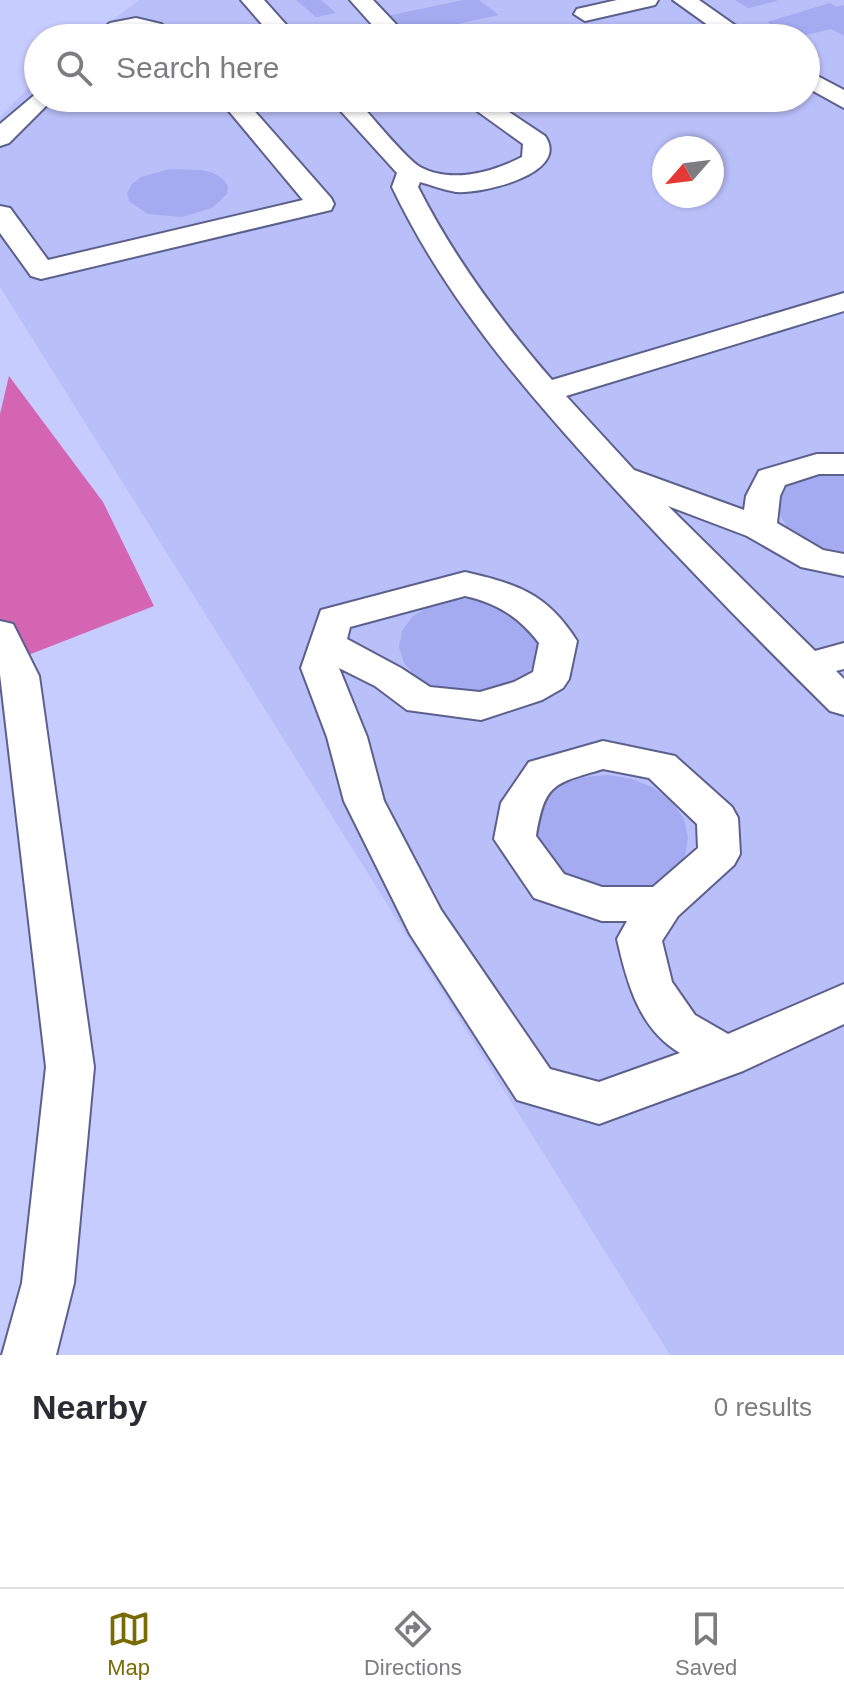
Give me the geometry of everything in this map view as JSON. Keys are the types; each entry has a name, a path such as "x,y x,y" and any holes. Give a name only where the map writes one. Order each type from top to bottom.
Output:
{"lane":[{"path":"95,24 124,0"},
{"path":"252,0 273,24"},
{"path":"361,0 384,24"},
{"path":"585,14 647,0"},
{"path":"684,0 720,24"},
{"path":"820,86 844,101"},
{"path":"0,138 27,112"},
{"path":"0,214 41,270 321,204 242,112"},
{"path":"354,112 410,172 458,184 509,174 535,161 536,141 494,112"},
{"path":"410,172 405,187 422,225 486,321 622,477 844,701"},
{"path":"546,392 844,302"},
{"path":"759,528 763,496 771,478 817,464 844,464"},
{"path":"622,477 759,528 813,559 844,565"},
{"path":"327,644 388,677 421,700 481,706 528,691 550,679 558,641 537,615 504,593 465,584 334,619 320,668 347,737 364,801 425,922 534,1085 599,1103 726,1057 844,1003"},
{"path":"0,633 20,676 70,1067 48,1283 29,1355"},
{"path":"808,666 844,656"},
{"path":"663,904 602,904 549,886 515,839 521,803 543,772 603,755 661,766 717,818 719,854 663,904 639,939 651,988 679,1029 726,1057"}],"shaded area":[{"path":"139,0 844,0 844,1355 670,1355 0,287 0,117 24,92 24,112 820,112 820,24 107,24"},
{"path":"9,376 103,502 154,606 0,666 0,414"}],"building":[{"path":"296,0 321,0 336,13 316,17"},
{"path":"463,0 479,0 499,15 457,24 397,24 387,16"},
{"path":"735,0 776,0 777,1 748,8"},
{"path":"830,3 836,7 844,5 844,36 831,29 820,32 820,24 767,22"},
{"path":"170,169 213,173 228,186 227,194 212,208 182,217 148,214 129,201 127,193 132,184 141,177"},
{"path":"815,473 844,473 844,552 820,547 801,538 786,525 778,512 778,499 785,487 798,478"},
{"path":"450,600 493,602 537,634 539,649 535,664 524,677 506,688 484,694 436,688 416,677 404,663 399,647 402,631 413,616 430,606"},
{"path":"608,775 632,779 654,788 672,802 684,819 688,838 685,857 674,873 655,886 631,894 603,894 554,873 532,835 545,797 562,784 584,777"}]}
